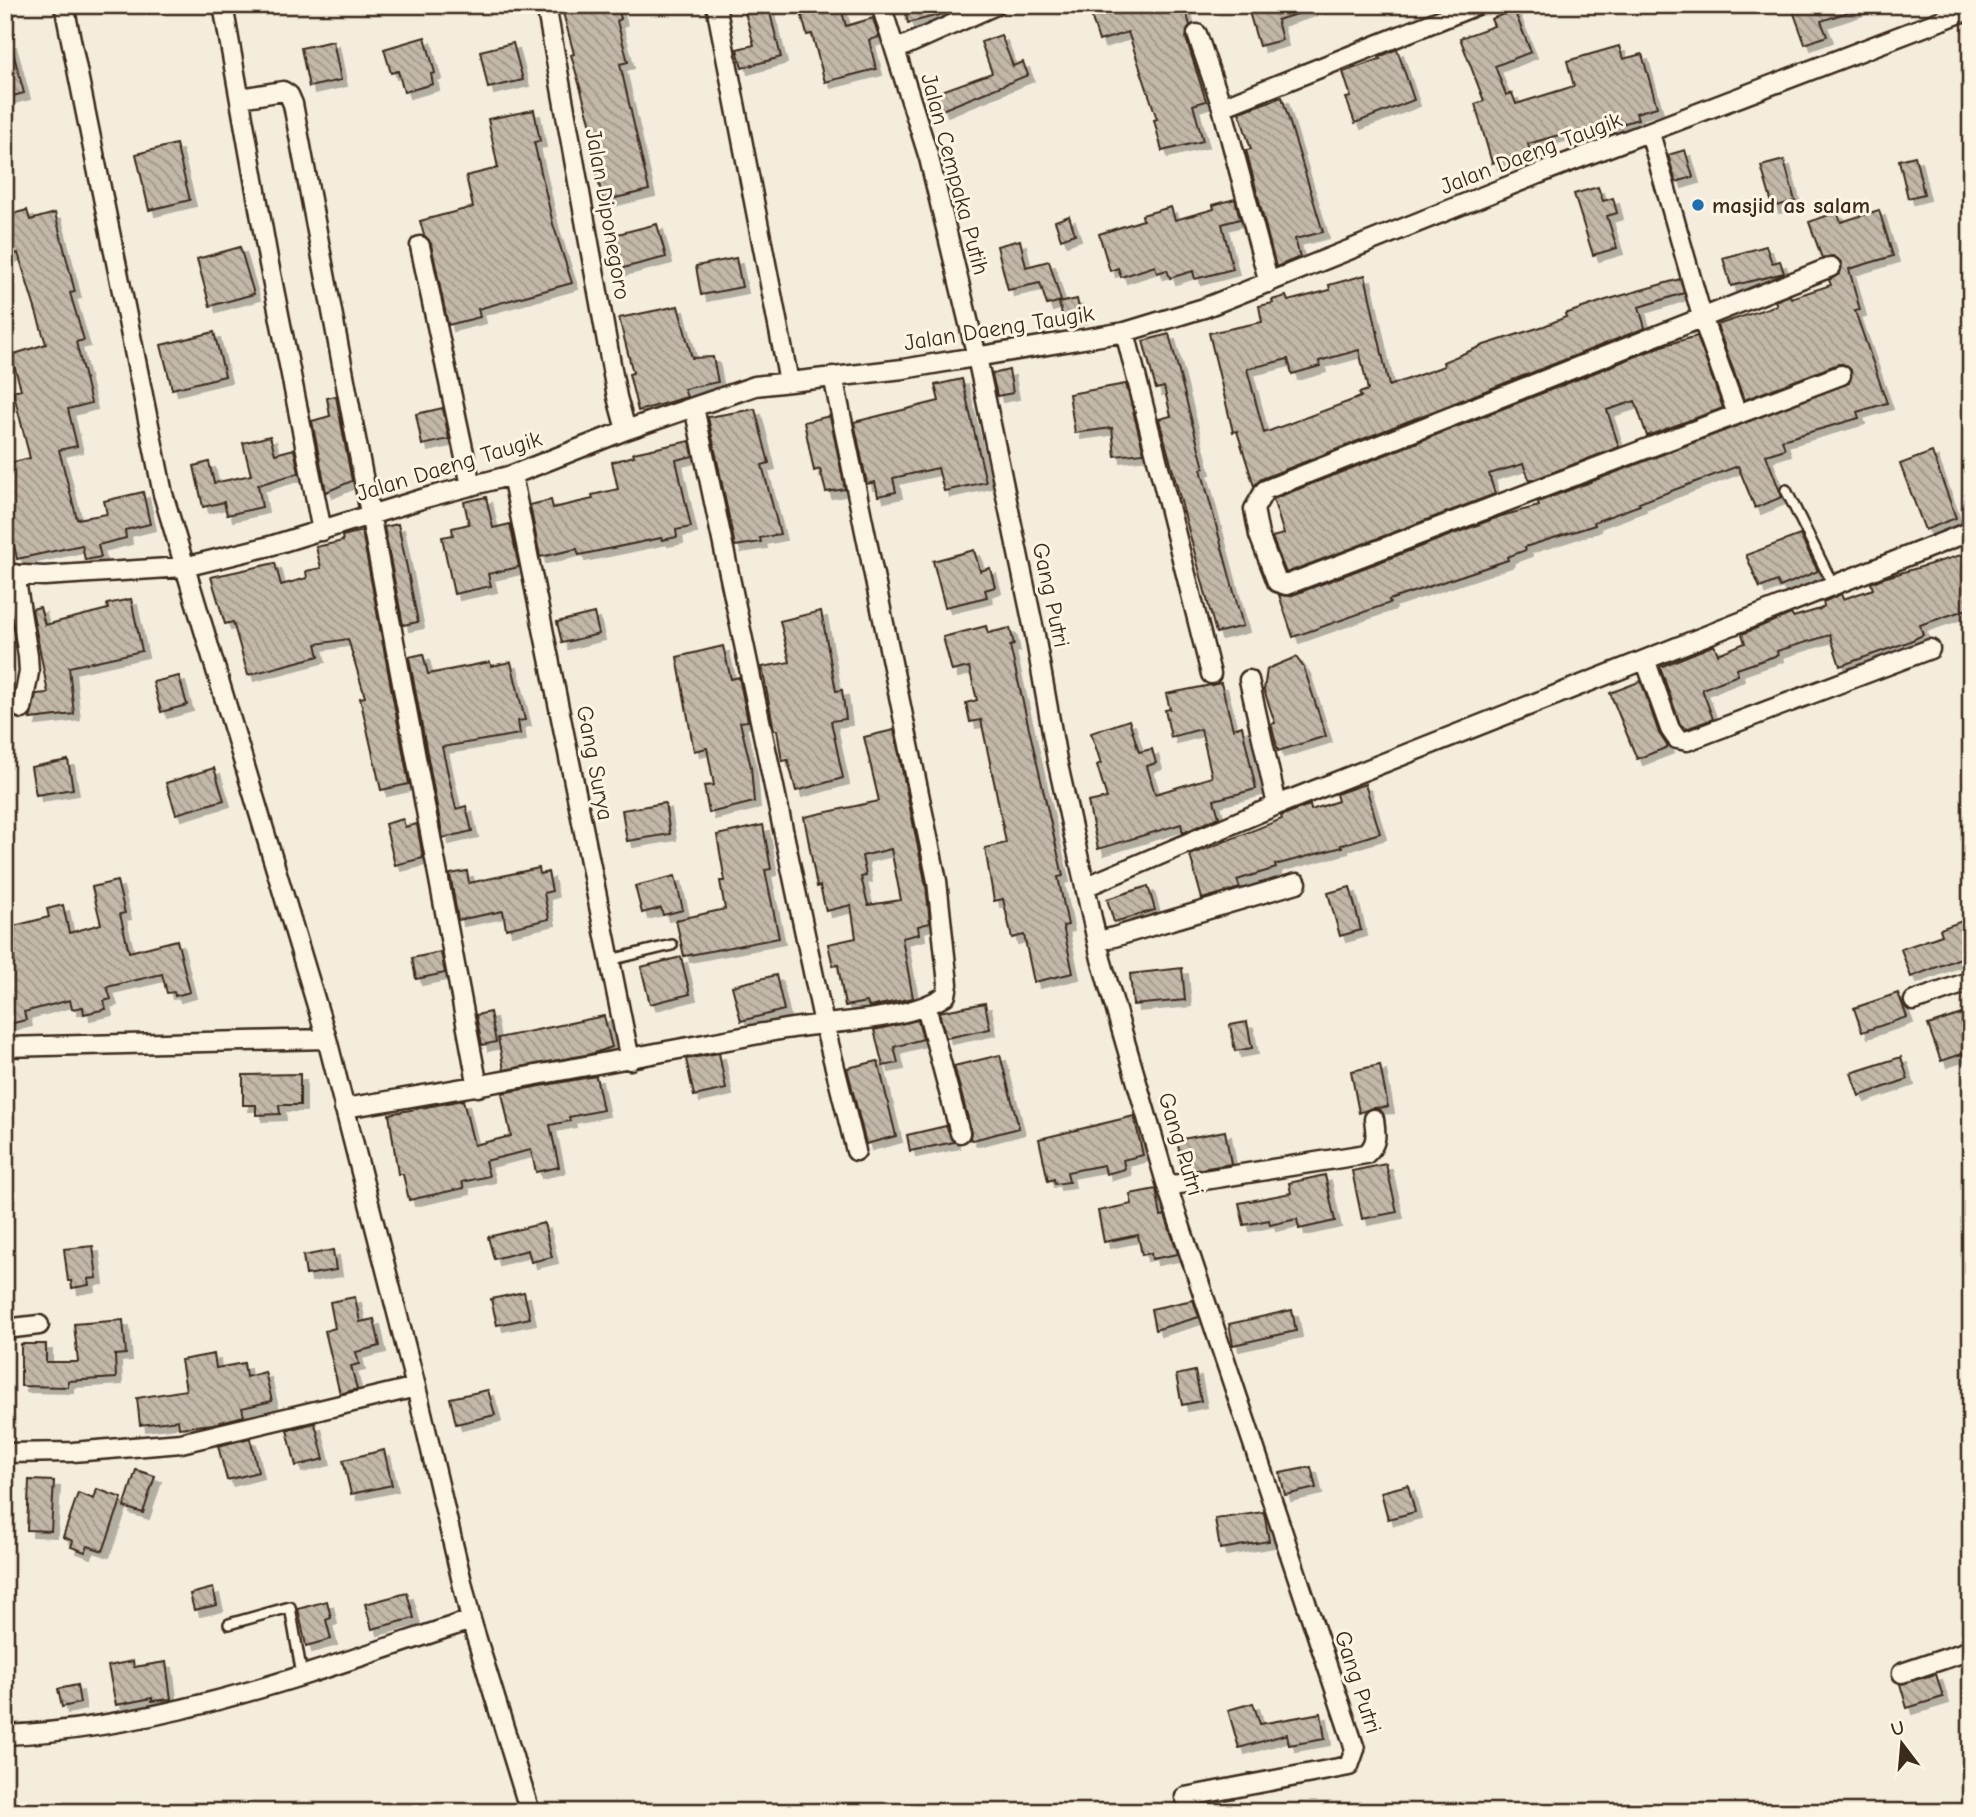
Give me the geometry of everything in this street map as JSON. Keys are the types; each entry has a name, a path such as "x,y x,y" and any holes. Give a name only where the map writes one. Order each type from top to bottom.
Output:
{"street":[{"path":"64,5 163,494 327,1039 416,1387 471,1620 530,1812"},
{"path":"223,5 269,264 322,530"},
{"name":"Jalan Diponegoro","path":"546,5 612,369 626,430"},
{"path":"716,5 789,382"},
{"name":"Jalan Cempaka Putih","path":"881,5 929,159 977,357"},
{"path":"895,50 996,5"},
{"path":"1222,107 1477,5"},
{"name":"Jalan Daeng Taugik","path":"10,574 83,575 184,567 512,475 626,430 755,386 977,357 1125,332 1204,308 1551,169 1650,134 1971,9"},
{"path":"1198,34 1222,107 1269,283"},
{"path":"240,98 283,91 289,95 293,104 478,1087"},
{"path":"1650,134 1703,320 1737,414"},
{"path":"420,246 471,486"},
{"path":"1831,267 1703,320 1265,490 1254,509 1259,536 1277,582 1286,585 1841,375"},
{"path":"1125,332 1211,674"},
{"name":"Gang Putri","path":"977,357 1097,942 1167,1186 1355,1749 1349,1766 1185,1797"},
{"path":"344,1108 478,1087 926,1006 946,995 948,984 937,881 833,376"},
{"path":"694,407 824,1024 856,1151"},
{"name":"Gang Surya","path":"512,475 630,1060"},
{"path":"1085,887 1278,804 1646,662 1971,531"},
{"path":"10,574 28,656 29,672 22,709"},
{"path":"1646,662 1670,729 1678,739 1687,741 1930,649"},
{"path":"1249,680 1278,804"},
{"path":"1097,942 1297,883"},
{"path":"1914,1001 1971,981"},
{"path":"926,1006 960,1133"},
{"path":"5,1047 327,1039"},
{"path":"1167,1186 1366,1153 1374,1147 1377,1137 1374,1119"},
{"path":"5,1329 39,1325"},
{"path":"5,1453 73,1452 181,1443 416,1387"},
{"path":"5,1735 54,1732 184,1711 471,1620"},
{"path":"1902,1673 1971,1650"}],"lane":[{"path":"1786,490 1833,585"},
{"path":"610,960 671,945"},
{"path":"229,1624 290,1607 302,1675"}],"building":[{"path":"561,5 617,5 621,19 617,21 628,62 620,64 649,190 603,201 596,170 603,168 571,55 574,54"},
{"path":"743,5 768,5 781,57 742,68 737,49 754,45"},
{"path":"799,5 840,5 846,26 873,18 879,37 869,40 876,69 825,82 812,34 807,35"},
{"path":"904,5 957,5 958,10 908,23"},
{"path":"1088,5 1184,5 1190,25 1186,38 1206,101 1193,105 1203,141 1162,151 1154,120 1157,119 1128,32 1099,41"},
{"path":"1247,5 1313,5 1313,9 1277,20 1282,40 1259,46"},
{"path":"1791,5 1859,5 1860,8 1821,21 1827,36 1805,44"},
{"path":"1514,10 1531,52 1495,66 1506,95 1512,93 1516,104 1574,86 1567,61 1619,46 1623,59 1642,54 1657,107 1636,113 1638,119 1593,133 1595,140 1574,147 1569,132 1528,144 1530,152 1524,154 1528,164 1514,168 1510,158 1492,163 1475,104 1484,101 1460,38 1494,26 1491,19"},
{"path":"1001,35 1013,66 1023,62 1028,75 942,110 936,93 992,73 981,42"},
{"path":"425,37 435,73 431,74 433,84 404,92 398,71 391,73 384,49"},
{"path":"10,41 24,93 5,98 5,42"},
{"path":"333,41 341,80 309,87 301,48"},
{"path":"513,43 523,80 488,88 480,51"},
{"path":"1397,49 1414,100 1355,123 1346,98 1351,97 1343,72 1380,59 1379,57"},
{"path":"1282,97 1323,232 1295,239 1300,257 1276,267 1246,150 1251,149 1239,112"},
{"path":"534,110 540,141 534,142 553,224 572,283 478,309 480,317 448,325 431,244 424,235 420,221 473,207 466,176 498,168 488,119"},
{"path":"176,144 190,200 149,210 136,154"},
{"path":"1685,150 1693,177 1676,182 1668,155"},
{"path":"1915,156 1924,194 1908,198 1899,160"},
{"path":"1784,160 1795,201 1773,207 1761,166"},
{"path":"1598,187 1603,201 1613,198 1617,213 1607,216 1617,248 1593,255 1574,194"},
{"path":"1235,199 1240,219 1222,224 1233,269 1195,279 1193,271 1170,278 1167,270 1157,273 1155,266 1121,277 1118,268 1110,271 1099,234 1143,220 1142,215 1171,207 1175,220 1214,209 1213,205"},
{"path":"27,210 30,220 55,213 75,292 70,293 84,340 76,342 91,403 68,409 77,446 59,450 77,519 107,514 104,501 143,492 150,524 125,530 126,538 98,545 101,557 85,560 82,545 17,559 13,541 5,543 5,464 30,458 13,391 21,389 11,355 46,344 18,253 9,256 5,241 5,216"},
{"path":"1879,210 1893,256 1849,269 1860,310 1855,311 1887,403 1857,412 1859,418 1782,440 1785,449 1766,455 1782,497 1755,508 1738,466 1639,503 1640,505 1594,522 1595,525 1525,547 1526,550 1507,557 1508,560 1389,600 1390,603 1293,637 1279,595 1290,596 1501,516 1539,506 1538,502 1849,383 1851,370 1838,364 1744,400 1717,325 1777,305 1775,301 1790,295 1791,298 1831,285 1829,280 1840,273 1842,263 1833,256 1822,258 1809,222 1837,212 1841,222"},
{"path":"1069,216 1075,234 1061,239 1055,221"},
{"path":"657,224 666,257 619,269 610,236"},
{"path":"1020,240 1026,267 1049,261 1061,301 1047,305 1040,283 1008,290 997,246"},
{"path":"1766,246 1772,263 1780,261 1784,273 1731,286 1723,258"},
{"path":"240,247 254,294 210,306 197,259"},
{"path":"736,258 742,287 701,295 696,266"},
{"path":"1365,275 1389,386 1444,366 1443,362 1484,345 1544,326 1566,317 1565,314 1606,300 1680,279 1684,293 1639,307 1645,328 1261,479 1254,486 1237,431 1233,432 1209,333 1262,322 1259,306 1286,296 1288,301 1330,290 1329,285","holes":["1359,350 1368,390 1359,393 1361,397 1264,433 1247,369 1288,359 1292,374 1320,366 1319,361"]},
{"path":"1077,299 1081,317 1064,321 1059,303"},
{"path":"678,306 692,358 713,357 718,382 684,389 687,397 638,411 629,374 633,373 619,318"},
{"path":"214,332 225,376 172,389 161,345"},
{"path":"1169,334 1204,468 1201,469 1243,626 1216,633 1159,419 1171,416 1164,387 1156,389 1143,341"},
{"path":"1697,336 1723,408 1647,436 1635,401 1607,410 1619,447 1530,481 1523,464 1489,474 1495,494 1286,573 1272,537 1284,534 1273,499 1665,345"},
{"path":"1009,370 1013,393 997,396 992,374"},
{"path":"962,379 986,482 944,491 938,468 893,478 896,492 878,496 875,482 867,484 854,422 939,401 935,385"},
{"path":"1126,384 1144,453 1115,456 1112,428 1075,433 1069,394"},
{"path":"336,396 352,481 326,492 312,421 330,416 327,398"},
{"path":"443,408 449,439 422,445 416,414"},
{"path":"755,409 769,463 762,465 780,534 760,538 761,542 735,546 708,417"},
{"path":"830,416 845,489 826,492 820,469 814,471 804,422"},
{"path":"270,436 275,454 294,449 299,473 258,485 262,507 227,515 224,502 203,507 194,466 209,462 214,483 251,475 243,443"},
{"path":"690,441 693,456 676,460 691,527 676,530 677,537 662,540 661,538 579,555 577,549 540,557 530,505 551,500 553,508 593,499 592,495 618,489 612,462 634,456 633,453"},
{"path":"1932,452 1956,518 1925,530 1900,464"},
{"path":"486,497 493,528 510,524 519,567 488,574 491,586 454,594 442,537 453,535 452,528 469,524 464,502"},
{"path":"398,524 418,622 403,625 384,527"},
{"path":"362,531 409,784 381,790 360,698 365,697 348,639 316,644 319,656 248,675 233,622 225,624 211,577 275,563 281,585 307,578 306,571 321,568 316,547 343,541 342,536"},
{"path":"1800,535 1818,571 1780,587 1777,581 1760,588 1746,555"},
{"path":"974,550 980,571 990,568 995,587 985,590 987,597 945,607 933,561"},
{"path":"1971,552 1971,608 1920,625 1923,635 1908,642 1840,666 1830,635 1777,651 1778,655 1737,669 1738,675 1702,689 1713,719 1686,729 1680,724 1660,667 1714,645 1718,654 1745,643 1742,634 1791,614 1793,617 1820,609 1824,606 1823,602 1841,594 1843,599 1873,589 1871,583 1880,579"},
{"path":"131,599 142,651 69,667 74,714 30,719 36,694 48,693 32,609 40,607 45,625 108,609 107,604"},
{"path":"821,611 836,691 842,690 846,719 831,721 843,778 796,791 788,760 782,761 762,667 790,662 780,621"},
{"path":"594,613 599,634 562,643 557,622"},
{"path":"986,626 988,633 1010,628 1014,645 1010,646 1063,876 1058,877 1068,925 1063,926 1073,973 1034,982 1024,935 1012,938 1003,899 994,901 985,848 1006,843 996,791 981,720 970,722 966,703 977,700 969,667 952,671 943,637"},
{"path":"723,646 731,679 739,677 748,721 740,722 751,767 754,802 709,813 704,786 714,785 707,748 694,751 677,657"},
{"path":"423,654 428,674 490,662 491,666 511,662 525,720 518,721 520,734 442,747 456,809 466,806 472,831 443,838 409,657"},
{"path":"1296,657 1304,668 1326,736 1278,751 1271,724 1275,723 1264,690 1267,669"},
{"path":"179,676 187,705 161,712 153,682"},
{"path":"1641,681 1659,733 1668,747 1637,759 1610,693"},
{"path":"1221,683 1233,729 1242,726 1256,789 1214,800 1219,817 1183,833 1181,824 1098,849 1088,802 1107,798 1097,765 1101,763 1091,733 1129,720 1139,752 1152,749 1156,763 1147,766 1155,794 1212,777 1201,729 1171,737 1165,710 1170,709 1166,694"},
{"path":"894,730 926,886 930,923 918,926 919,934 902,938 913,998 869,1007 867,1002 845,1006 838,965 833,966 828,944 856,938 851,905 826,911 820,886 817,887 804,817 879,801 864,737","holes":["891,849 901,900 868,905 861,877 866,876 862,856"]},
{"path":"68,760 73,789 36,795 31,767"},
{"path":"214,768 224,800 176,814 166,783"},
{"path":"1365,784 1380,833 1341,845 1342,847 1275,865 1276,868 1237,880 1240,888 1202,899 1190,855 1282,819 1281,816 1298,809 1310,805 1311,810 1338,801 1336,794"},
{"path":"665,803 670,834 627,841 622,810"},
{"path":"403,819 405,827 417,824 423,858 395,865 385,824"},
{"path":"763,825 771,869 765,870 779,938 684,956 676,920 725,909 720,881 725,881 717,835"},
{"path":"539,868 540,874 548,872 552,891 544,893 549,919 506,929 503,911 458,920 450,874 467,871 469,883"},
{"path":"675,876 683,910 663,915 661,908 642,913 635,886"},
{"path":"117,881 125,913 120,914 129,952 177,940 190,992 175,996 174,992 167,993 162,974 107,987 111,999 104,1001 106,1009 84,1014 83,1007 72,1009 70,1000 24,1012 26,1020 5,1025 5,963 14,961 6,928 49,917 47,909 63,905 69,933 101,924 92,887"},
{"path":"1148,886 1155,910 1114,922 1107,899"},
{"path":"1350,887 1361,930 1340,936 1328,893"},
{"path":"1965,920 1968,929 1971,928 1971,954 1911,977 1901,949 1942,935 1940,929"},
{"path":"441,952 445,973 416,979 412,958"},
{"path":"681,957 690,994 650,1004 641,967"},
{"path":"1182,968 1185,1000 1133,1005 1130,974"},
{"path":"776,975 784,1010 741,1021 732,986"},
{"path":"1898,993 1907,1017 1862,1032 1854,1008"},
{"path":"985,1003 990,1029 946,1038 939,1012"},
{"path":"1971,1011 1971,1051 1941,1061 1928,1025"},
{"path":"490,1012 496,1042 482,1045 476,1015"},
{"path":"604,1016 612,1047 591,1054 504,1070 498,1038"},
{"path":"918,1020 923,1039 894,1047 898,1063 883,1066 874,1030"},
{"path":"1247,1022 1252,1048 1235,1051 1230,1025"},
{"path":"719,1053 726,1089 694,1096 686,1059"},
{"path":"1000,1055 1019,1128 970,1139 971,1130 954,1066"},
{"path":"1901,1057 1908,1079 1859,1096 1851,1073"},
{"path":"878,1061 896,1136 866,1144 847,1068"},
{"path":"1380,1065 1388,1107 1372,1108 1359,1113 1351,1071"},
{"path":"300,1074 300,1105 279,1105 280,1114 256,1115 256,1105 243,1105 243,1075"},
{"path":"596,1076 603,1110 569,1117 570,1121 550,1125 559,1167 536,1172 531,1150 485,1161 489,1176 462,1182 464,1188 409,1200 403,1174 398,1174 389,1114 463,1100 474,1145 511,1136 502,1093"},
{"path":"1134,1116 1143,1155 1123,1160 1125,1169 1106,1174 1104,1165 1067,1172 1069,1182 1055,1184 1054,1179 1048,1181 1039,1139"},
{"path":"946,1126 954,1142 910,1151 907,1135"},
{"path":"1225,1131 1231,1164 1183,1172 1177,1140"},
{"path":"1386,1164 1397,1212 1362,1219 1352,1171"},
{"path":"1325,1175 1335,1221 1299,1229 1297,1219 1270,1225 1269,1220 1244,1225 1239,1203 1291,1193 1289,1183"},
{"path":"1156,1189 1161,1216 1165,1215 1178,1254 1152,1259 1151,1253 1142,1255 1138,1235 1104,1242 1098,1211 1132,1204 1130,1194"},
{"path":"544,1223 552,1257 531,1262 528,1250 494,1259 488,1237"},
{"path":"93,1246 97,1278 88,1279 89,1285 72,1288 71,1281 68,1281 64,1249"},
{"path":"333,1250 336,1270 306,1275 303,1256"},
{"path":"524,1292 530,1318 497,1325 491,1299"},
{"path":"355,1297 360,1322 374,1319 380,1346 356,1352 359,1364 351,1366 357,1389 340,1394 325,1331 335,1328 330,1302"},
{"path":"1193,1300 1199,1317 1155,1330 1151,1309"},
{"path":"1292,1310 1296,1331 1233,1345 1229,1324"},
{"path":"123,1320 126,1354 115,1355 116,1378 68,1381 68,1387 21,1386 21,1344 46,1344 46,1362 78,1362 74,1324"},
{"path":"214,1354 216,1368 244,1363 246,1377 265,1372 272,1401 242,1408 244,1416 213,1424 179,1428 178,1420 140,1425 137,1398 186,1390 181,1360"},
{"path":"1195,1371 1201,1401 1182,1405 1176,1375"},
{"path":"488,1390 495,1415 456,1424 450,1398"},
{"path":"315,1423 324,1459 296,1466 287,1430"},
{"path":"250,1438 258,1472 227,1480 218,1446"},
{"path":"384,1450 392,1485 351,1494 343,1460"},
{"path":"1311,1467 1316,1488 1285,1495 1280,1473"},
{"path":"136,1470 155,1476 143,1513 124,1507"},
{"path":"29,1480 54,1481 51,1531 27,1530"},
{"path":"1408,1485 1415,1512 1388,1519 1381,1492"},
{"path":"97,1489 122,1498 103,1551 88,1546 85,1552 71,1547 73,1541 63,1537 78,1493 94,1499"},
{"path":"1264,1512 1269,1541 1220,1549 1215,1519"},
{"path":"213,1588 217,1605 194,1610 190,1594"},
{"path":"407,1593 414,1618 372,1629 365,1604"},
{"path":"327,1601 331,1618 326,1620 331,1639 306,1646 298,1609"},
{"path":"133,1661 134,1667 166,1662 171,1699 152,1701 152,1698 116,1705 108,1666"},
{"path":"1936,1674 1943,1697 1907,1708 1900,1684"},
{"path":"77,1685 80,1703 62,1707 58,1689"},
{"path":"1253,1703 1260,1724 1321,1713 1325,1739 1289,1745 1287,1734 1239,1748 1228,1710"}],"place":[{"name":"masjid as salam","path":"1698,205"}]}
